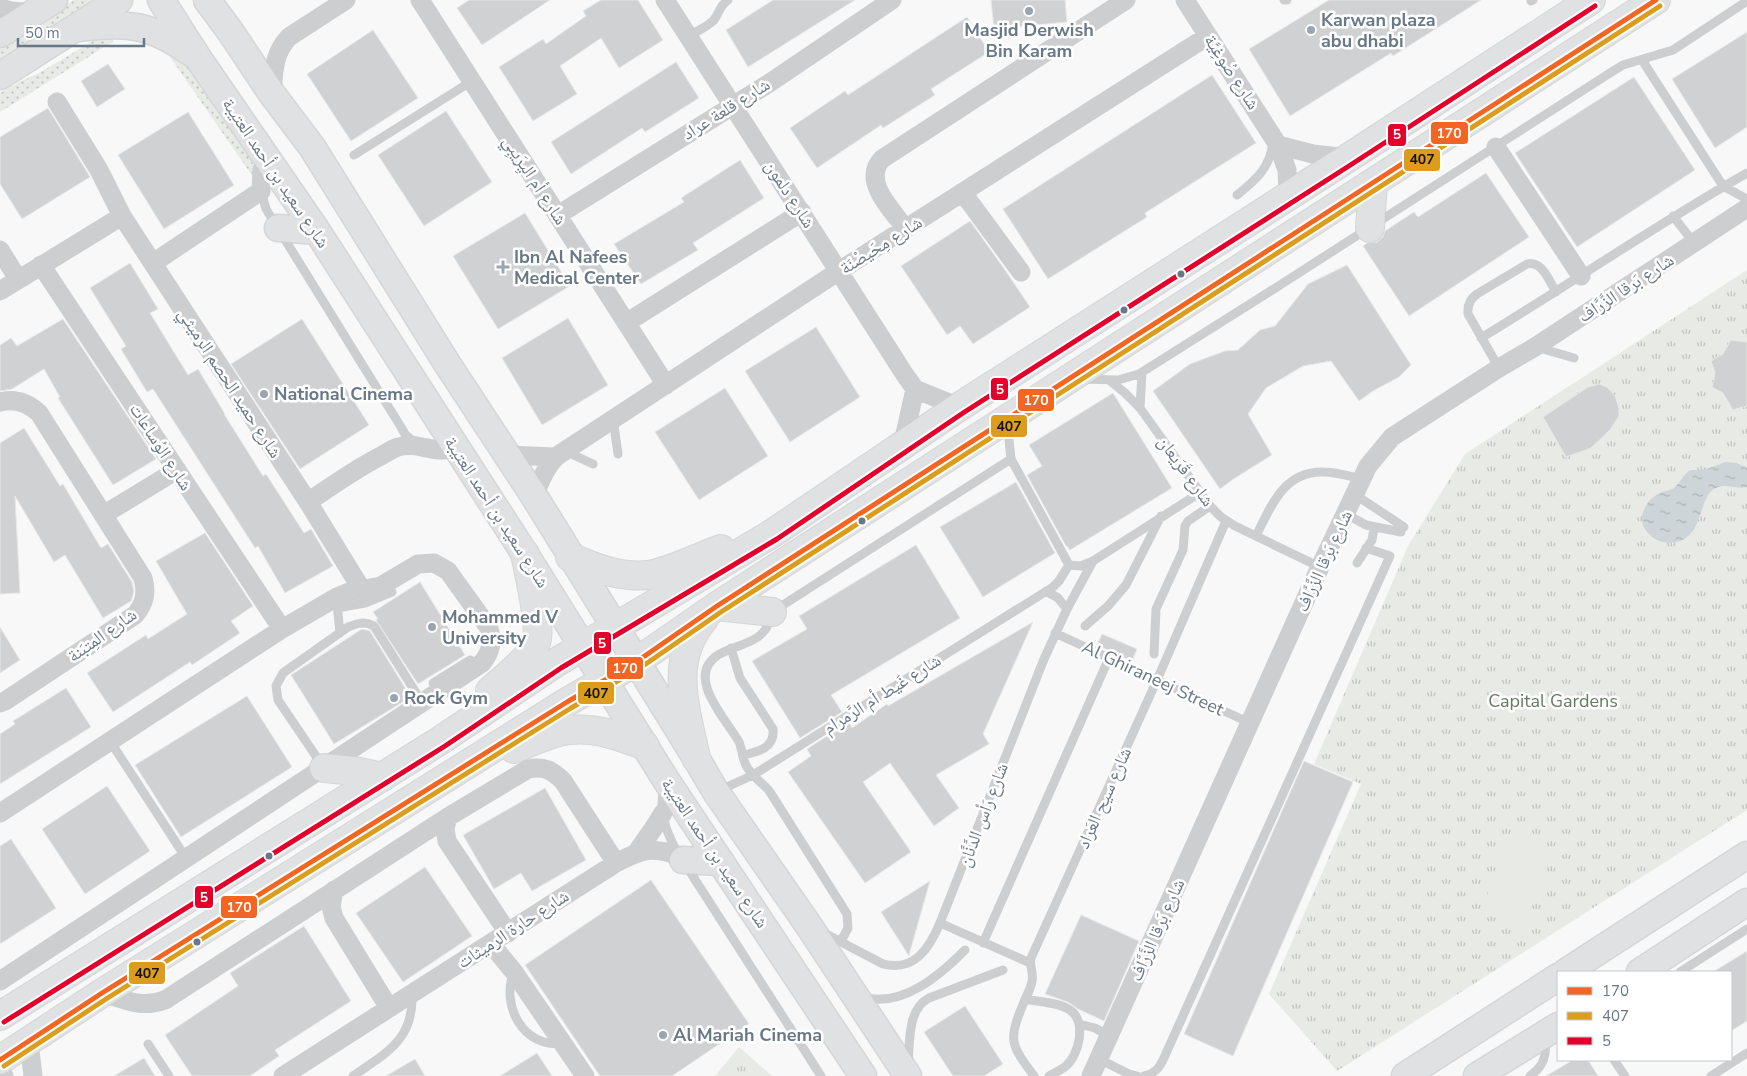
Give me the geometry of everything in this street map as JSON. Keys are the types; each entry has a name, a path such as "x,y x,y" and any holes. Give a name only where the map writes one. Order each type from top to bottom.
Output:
{"main road":[{"path":"0,34 54,0"},
{"path":"0,76 119,0"},
{"name":"شارع سعيد بن أحمد العتيبة","path":"161,0 198,58 317,231 526,554 644,746 861,1075"},
{"name":"شارع سعيد بن أحمد العتيبة","path":"207,0 272,94 312,147 448,365 534,496 716,792 809,926 907,1075"},
{"path":"229,0 230,31"},
{"path":"0,1016 442,740 557,662 773,533 903,443 1591,0"},
{"path":"0,1060 102,993 458,770 636,662 714,608 1656,0"},
{"path":"76,28 108,24 142,27 172,39 198,58"},
{"path":"1370,228 1373,183"},
{"path":"278,228 317,231"},
{"path":"570,557 592,567 618,574 649,574 773,533"},
{"path":"442,740 470,710 530,654 536,643 538,631 537,618 526,554"},
{"path":"714,608 772,612"},
{"path":"696,758 685,698 682,667 684,653 690,638 714,608"},
{"path":"458,770 567,730 597,731 644,746"},
{"path":"324,768 354,771 383,777"},
{"path":"1568,971 1747,855"},
{"path":"681,858 721,862"},
{"path":"1642,971 1747,902"},
{"path":"1405,1076 1557,978"},
{"path":"1477,1076 1550,1030"}],"street":[{"path":"272,94 275,63 282,44 289,36 346,0"},
{"name":"شارع أم اليِرَيبِي","path":"420,0 666,384"},
{"name":"شارع دلمون","path":"665,0 915,389"},
{"name":"شارع قلعة عراد","path":"558,216 733,105 892,0"},
{"path":"906,229 877,188 874,172 878,164 890,154 1126,0"},
{"name":"شارع صُوغِيَّة","path":"1185,0 1276,140 1287,170 1288,196"},
{"path":"0,8 32,14"},
{"name":"شارع مِحَيصْنَة","path":"534,496 560,454 839,271 1208,36"},
{"name":"شارع حميد الحصم الرميثي","path":"57,102 99,170 122,216 308,502 362,590"},
{"path":"1276,140 1313,154 1348,158"},
{"name":"شارع بَرقا الزَّرَّاف","path":"1496,147 1582,276"},
{"path":"153,263 261,191 262,170 267,158"},
{"path":"963,193 1021,272"},
{"name":"شارع بَرقا الزَّرَّاف","path":"1091,1076 1320,567 1368,466 1392,436 1535,347 1747,208"},
{"path":"626,323 802,212"},
{"path":"0,291 122,216"},
{"path":"0,250 18,280"},
{"name":"شارع الوُساعات","path":"41,265 282,629"},
{"path":"903,443 915,389 959,407"},
{"name":"شارع المِتبَنة","path":"0,402 14,400 23,402 39,413 143,578 145,588 145,598 142,607 136,615 0,703"},
{"path":"308,502 367,462 398,447 419,446 437,451 456,448"},
{"path":"507,455 560,454"},
{"path":"103,515 176,470"},
{"path":"0,813 282,629 337,602 349,592 381,586 418,564 434,563 442,566 453,577 489,628 492,637 491,647 488,656 482,663 423,704 0,981"},
{"path":"102,993 136,1004 156,1003 165,1000 448,817 528,769 538,767 556,773 616,863"},
{"name":"شارع حارة الرميثات","path":"637,852 663,813"},
{"path":"448,817 445,829 448,841 508,932"},
{"name":"شارع حارة الرميثات","path":"283,1076 616,863 637,852 659,850 681,858"},
{"path":"334,890 331,907 334,918 389,1008"},
{"path":"491,944 514,972 586,1076"},
{"path":"29,1042 33,1076"},
{"path":"0,1074 4,1076"}],"lane":[{"path":"689,36 714,20 721,4 728,0"},
{"path":"1070,379 1108,380 1126,378 1142,372 1610,73 1623,66 1673,50 1747,2"},
{"path":"1642,60 1723,186 1747,199"},
{"path":"354,155 472,81"},
{"path":"1236,196 1261,173 1270,160 1276,140"},
{"path":"1481,338 1582,276 1673,216 1747,173"},
{"path":"261,191 266,209 405,434 419,446"},
{"path":"1673,216 1694,243"},
{"path":"1499,368 1468,314 1467,309 1470,300 1526,264 1535,263 1556,292"},
{"path":"1535,347 1574,358"},
{"path":"1140,408 1142,372"},
{"name":"شارع قَرَيعان","path":"1108,380 1140,408 1210,506 1226,521 1320,567"},
{"path":"1018,412 1013,420 1009,440 1011,459 1069,566 1081,566 1093,560 1201,492"},
{"path":"613,419 618,454"},
{"path":"560,454 593,464"},
{"path":"841,941 848,928 847,914 770,792 746,768 735,736 714,706 707,689 707,667 718,655 759,636 765,631 772,612 1011,459"},
{"path":"1256,536 1282,489 1295,479 1310,473 1321,472 1358,486 1403,530 1374,528 1346,514"},
{"path":"1154,654 1156,609 1183,550 1185,526 1188,521 1210,506"},
{"path":"1085,626 1108,606 1126,586 1161,516"},
{"name":"شارع سيح العَراد","path":"1034,1076 1019,1056 1014,1041 1014,1025 1033,980 1030,963 1226,521"},
{"path":"1356,563 1374,536 1374,528"},
{"path":"1144,1076 1160,1067 1390,556 1366,548"},
{"name":"شارع رَأس الدَّنَّان","path":"809,926 883,964 892,966 906,965 927,948 935,936 1056,633 1093,560"},
{"name":"شارع غَيط أم الرَّمرام","path":"716,792 753,775 1046,591 1059,581 1069,566"},
{"path":"1046,591 1058,598 1067,609"},
{"path":"340,633 337,602 365,603 392,592"},
{"path":"324,768 278,700 276,686 282,673 340,633 358,623 368,623 374,626 423,704"},
{"name":"Al Ghiraneej Street","path":"1056,633 1251,724"},
{"path":"433,683 491,647"},
{"path":"730,648 740,678 773,729 769,745 756,753 743,755"},
{"path":"983,942 1109,658"},
{"path":"110,741 186,858"},
{"path":"666,780 662,795 663,813 667,831 681,858 821,1076"},
{"path":"940,923 1030,963"},
{"path":"1682,971 1747,929"},
{"path":"854,995 882,1000 896,998 909,993 944,970 964,950"},
{"path":"907,1075 913,1020 920,1004 929,998 1003,970"},
{"path":"352,1076 390,1050 399,1041 406,1031 410,1019 412,994"},
{"path":"1025,999 1071,1010 1079,1024 1078,1042 1074,1055 1065,1067 1049,1076"},
{"path":"1079,1024 1095,1028 1109,1036"},
{"path":"1530,1076 1541,1067 1550,1030"},
{"path":"148,1044 169,1076"},
{"path":"1711,1076 1747,1053"},
{"path":"1099,1059 1132,1075"},
{"path":"1615,1061 1625,1076"}],"green space":[{"path":"74,0 93,0 0,60 0,45"},
{"path":"108,32 114,41 0,112 0,93 39,73"},
{"path":"157,38 185,60 248,148 253,163 253,177"},
{"name":"Capital Gardens","path":"1747,270 1747,810 1337,1071 1269,994 1361,784 1314,764 1408,546 1465,454"},
{"path":"1508,836 1552,851 1525,926 1482,910"},
{"path":"739,1047 772,1076 715,1076"}],"water":[{"path":"1725,462 1737,463 1747,468 1747,487 1722,486 1709,493 1696,525 1685,539 1672,543 1664,542 1657,540 1648,533 1644,528 1642,516 1650,500 1660,493 1674,488 1689,471 1707,469"}],"building":[{"path":"469,0 550,0 482,45 457,8"},
{"path":"601,0 638,0 663,40 619,68 601,38 560,66 577,94 533,121 499,67 543,39 546,44 586,16 583,11"},
{"path":"773,0 855,0 748,67 726,30"},
{"name":"Masjid Derwish Bin Karam","path":"991,0 1065,0 1067,22 994,29"},
{"path":"1329,0 1481,0 1393,56 1391,53 1290,116 1249,49"},
{"path":"967,17 989,52 931,89 935,95 883,128 881,125 817,168 790,128 845,91 848,95"},
{"path":"373,30 418,98 351,141 307,74"},
{"path":"1747,32 1747,127 1715,148 1672,79"},
{"path":"676,62 699,98 645,132 642,128 571,174 551,142"},
{"path":"108,64 125,89 97,107 81,81"},
{"path":"1212,75 1256,143 1145,213 1147,217 1048,279 1003,209"},
{"path":"1634,77 1695,170 1577,247 1515,153"},
{"path":"48,108 90,177 22,219 0,184 0,137"},
{"path":"446,111 492,182 424,226 378,155"},
{"path":"188,112 234,185 164,229 118,155"},
{"path":"740,160 764,198 693,243 698,250 641,284 614,244 684,202 681,198"},
{"path":"1486,173 1529,237 1409,316 1363,246 1367,243 1377,242 1383,237 1385,231 1414,212 1418,217"},
{"path":"525,213 570,286 498,329 453,256"},
{"path":"970,221 1030,307 973,344 960,326 947,335 901,266"},
{"path":"130,263 158,309 150,313 188,375 198,369 263,476 266,474 304,533 311,529 333,566 285,593 258,546 255,548 153,389 147,392 121,349 126,346 90,288"},
{"path":"1347,265 1411,365 1399,377 1359,401 1331,361 1303,366 1266,388 1248,414 1272,455 1220,489 1153,391 1190,364 1225,351 1238,350 1260,330 1275,326 1308,284"},
{"path":"568,318 608,385 542,425 502,358"},
{"path":"63,319 156,459 113,485 58,398 60,397 44,369 12,389 0,391 0,345 11,338 17,346"},
{"path":"302,319 369,425 300,469 231,364"},
{"path":"816,327 860,397 790,442 745,371"},
{"path":"1731,340 1747,342 1747,406 1733,410 1723,393 1712,387 1715,373 1711,361 1723,354"},
{"path":"1599,384 1607,387 1615,396 1619,408 1619,416 1610,430 1591,448 1566,457 1543,417 1588,387"},
{"path":"725,388 768,456 699,500 655,432"},
{"path":"1113,393 1172,488 1070,550 1027,475 1042,466 1029,445"},
{"path":"24,428 60,486 63,484 101,548 108,544 132,582 134,592 131,601 103,618 65,555 54,562 15,496 20,593 0,594 0,443"},
{"path":"1016,482 1055,553 983,597 940,527"},
{"path":"205,533 253,606 231,621 240,633 192,665 190,662 113,712 87,673 146,635 148,639 187,614 156,561"},
{"path":"916,545 960,618 831,695 842,712 800,738 752,661 807,629 799,616"},
{"path":"420,582 465,655 418,684 376,620 378,619 373,612"},
{"path":"1033,622 983,734 989,744 936,775 959,808 934,826 890,763 863,782 911,852 865,883 788,772 811,756 807,749 849,722 852,728 887,704 888,706"},
{"path":"0,627 20,660 0,673"},
{"path":"362,629 370,631 407,691 402,694 406,700 334,744 291,675"},
{"path":"1102,634 1137,649 1132,661 1097,645"},
{"path":"66,688 91,727 0,784 0,734 15,724 13,721"},
{"path":"247,696 292,767 181,837 135,765"},
{"path":"1304,761 1353,782 1233,1056 1184,1034"},
{"path":"107,786 150,851 85,894 42,829"},
{"path":"545,788 586,860 532,891 521,873 494,889 463,835"},
{"path":"11,839 56,908 0,944 0,846"},
{"path":"425,867 472,936 403,982 356,913"},
{"path":"651,880 749,1024 672,1076 600,1076 525,965"},
{"path":"930,881 909,955 909,956 881,912"},
{"path":"1081,915 1139,941 1104,1021 1078,1009 1068,1002 1045,994"},
{"path":"304,926 351,1001 275,1050 279,1056 250,1076 192,1076 165,1035 238,986 230,973"},
{"path":"1747,951 1747,1021 1732,1030 1732,971 1715,971"},
{"path":"965,1006 1003,1064 984,1076 953,1076 924,1032"},
{"path":"537,1053 552,1076 500,1076"},
{"path":"144,1058 155,1076 114,1076"},
{"path":"415,1059 425,1076 386,1076"},
{"path":"1571,1061 1589,1061 1598,1076 1546,1076"}],"transit line":[{"name":"170","path":"0,1060 102,993 567,702 636,662 717,606 1656,0"},
{"name":"5","path":"4,1022 445,746 561,668 777,539 963,413 1595,6"},
{"name":"407","path":"4,1066 106,999 571,708 640,668 721,612 1660,6"}],"place":[{"name":"Masjid Derwish Bin Karam","path":"1029,11"},
{"name":"Karwan plaza abu dhabi","path":"1311,30"},
{"name":"Ibn Al Nafees Medical Center","path":"503,267"},
{"name":"National Cinema","path":"264,394"},
{"name":"Mohammed V University","path":"432,627"},
{"name":"Rock Gym","path":"394,698"},
{"name":"Al Mariah Cinema","path":"663,1035"}]}
